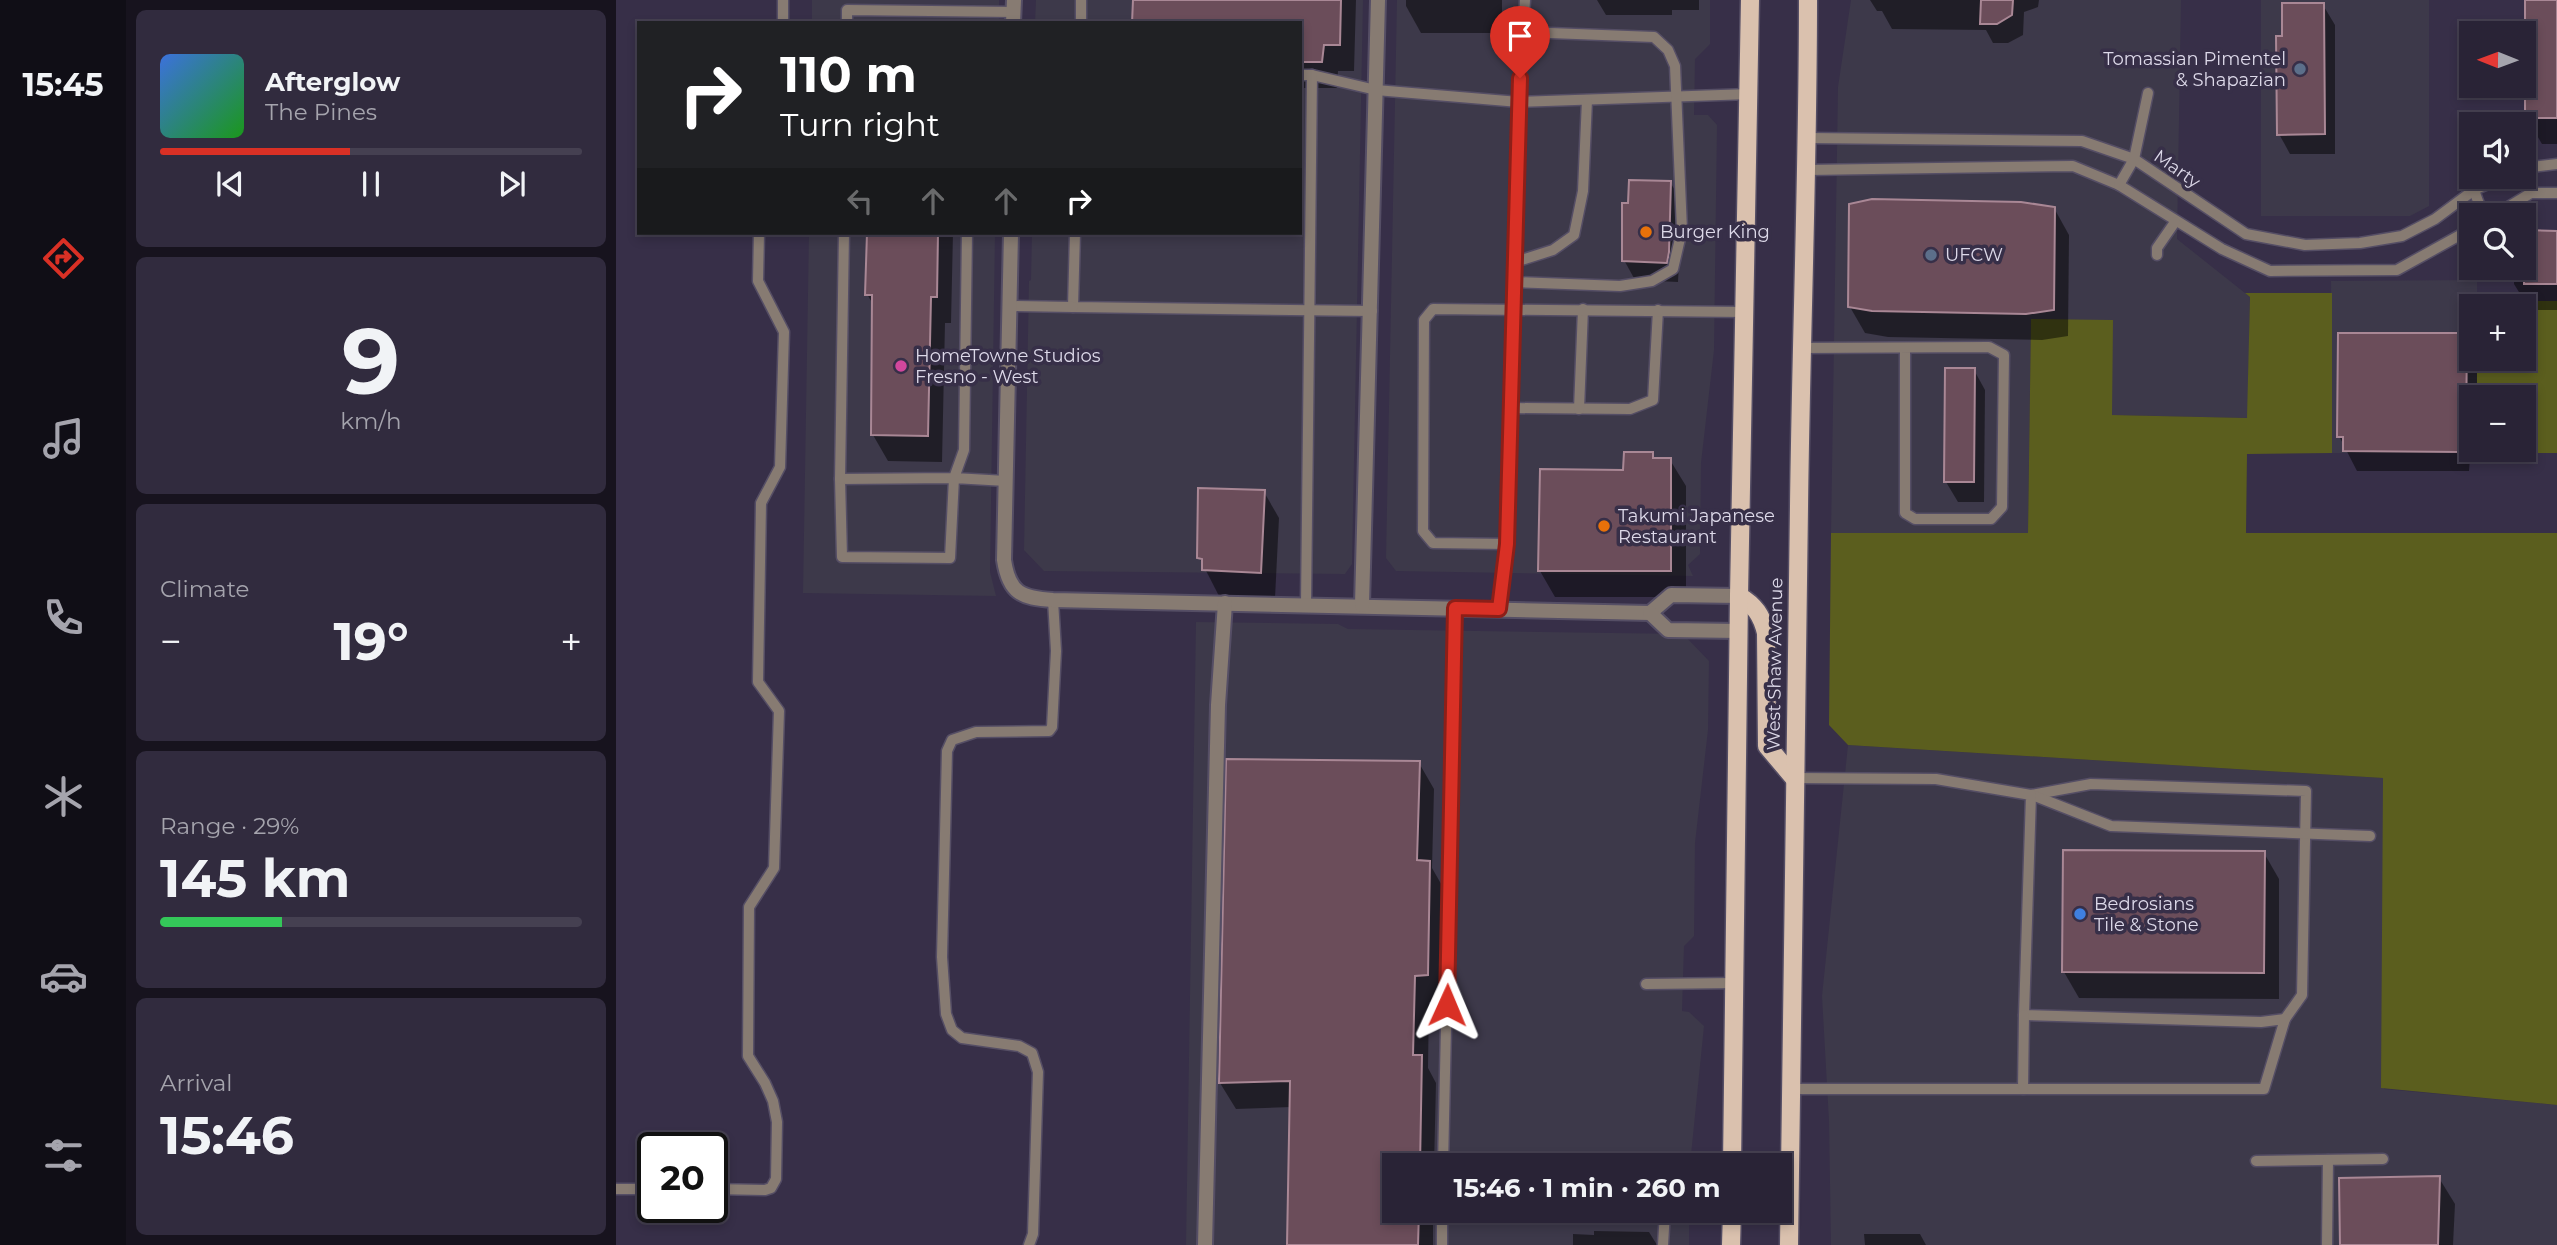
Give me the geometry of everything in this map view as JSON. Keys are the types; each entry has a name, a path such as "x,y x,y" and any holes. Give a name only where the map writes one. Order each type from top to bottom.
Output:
{"main road":[{"name":"West Shaw Avenue","path":"1732,1153 1750,0"},
{"name":"West Shaw Avenue","path":"1789,1245 1801,348 1808,170 1808,0"},
{"path":"1739,596 1754,606 1763,617 1766,633 1767,746 1794,778"},
{"path":"1731,1245 1732,1223"}],"street":[{"path":"1362,605 1378,0"},
{"path":"1011,235 1004,560 1007,577 1016,592 1033,598 1053,600 1650,613 1668,630 1739,631"},
{"path":"1650,613 1671,595 1739,596"},
{"path":"1205,1245 1218,705 1225,603"}],"lane":[{"path":"783,0 783,21"},
{"path":"1080,21 1081,0"},
{"path":"1499,609 1507,544 1519,102 1525,0"},
{"path":"847,5 963,7 1014,12"},
{"path":"1514,282 1620,286 1652,281 1673,269 1682,230 1675,66 1668,50 1654,37 1523,32"},
{"path":"1302,75 1376,90 1519,102 1750,94"},
{"path":"1306,604 1312,75"},
{"path":"2119,185 2134,159 2148,93"},
{"path":"1515,262 1553,250 1574,235 1583,191 1587,100"},
{"name":"Marty","path":"1808,138 2082,141 2134,159 2246,234 2305,245 2360,243 2402,236 2435,219 2474,190"},
{"path":"2536,167 2557,164"},
{"path":"1808,170 2073,166 2119,185 2221,249 2270,271 2397,270 2459,236"},
{"path":"2474,190 2479,203"},
{"path":"2515,203 2531,193 2557,193"},
{"path":"2157,255 2157,248 2175,222"},
{"path":"728,1189 765,1190 771,1188 776,1179 777,1122 773,1101 748,1056 749,907 774,869 779,710 758,682 761,503 780,467 784,332 758,281 759,235"},
{"path":"844,235 840,479 842,557 950,558 954,478 964,450 967,235"},
{"path":"1073,307 1075,235"},
{"path":"1010,306 1371,311"},
{"path":"1507,544 1433,543 1423,531 1424,320 1433,309 1746,312"},
{"path":"1579,408 1583,309"},
{"path":"1511,408 1630,409 1653,400 1658,310"},
{"path":"1801,348 1989,347 2004,355 2002,507 1990,519 1915,519 1905,513 1905,348"},
{"path":"840,479 954,478 1006,481"},
{"path":"1029,1245 1033,1234 1038,1072 1032,1053 1019,1046 962,1038 952,1030 946,1014 942,957 947,751 952,740 976,732 1049,731 1052,727 1056,651 1053,600"},
{"path":"1443,1153 1455,608"},
{"path":"1794,778 1936,779 2031,795 2111,826 2370,836"},
{"path":"1792,1089 2264,1089 2285,1019 2302,995 2306,791 2091,784 2031,795"},
{"path":"2023,1089 2031,795"},
{"path":"1646,984 1735,983"},
{"path":"2024,1015 2261,1022 2285,1019"},
{"path":"2256,1161 2383,1159"},
{"path":"2327,1245 2328,1160"},
{"path":"616,1189 637,1189"},
{"path":"1442,1223 1442,1245"},
{"path":"1663,1245 1664,1223"}],"shaded area":[{"path":"812,0 999,0 999,21 812,21"},
{"path":"1036,0 1363,0 1352,564 1345,574 1044,571 1024,550 1032,235 1302,235 1302,21 1035,21"},
{"path":"1397,0 1710,0 1710,44 1695,59 1694,115 1708,115 1717,125 1714,350 1701,463 1700,554 1688,565 1693,576 1396,571 1386,558"},
{"path":"1851,0 2181,0 2177,239 2250,297 2248,418 2111,415 2031,319 2028,533 1831,533 1838,87"},
{"path":"2261,0 2429,0 2429,206 2410,216 2261,216"},
{"path":"809,235 995,235 990,572 996,596 803,593"},
{"path":"2477,280 2477,294 2459,294 2459,371 2477,371 2477,385 2459,385 2459,453 2332,453 2331,281"},
{"path":"2245,293 2332,293 2332,453 2247,454 2246,533 2557,533 2557,1105 2381,1088 2383,778 1848,745 1829,725 1831,533 2028,533 2031,319 2113,320 2112,415 2247,418 2250,297"},
{"path":"2536,301 2557,301 2557,453 2536,453 2536,385 2477,385 2477,371 2536,371"},
{"path":"1196,622 1338,624 1348,629 1683,634 1709,661 1708,730 1695,843 1694,936 1684,946 1682,1011 1689,1012 1704,1026 1691,1153 1382,1153 1382,1223 1689,1223 1689,1245 1186,1245"},
{"path":"1848,745 2383,778 2384,1089 2557,1105 2557,1245 1831,1245 1829,1121 1822,996"}],"building":[{"path":"1133,0 1341,0 1340,45 1324,45 1322,62 1302,62 1302,21 1132,21"},
{"path":"1981,0 2013,0 2012,15 1997,24 1980,24"},
{"path":"2525,0 2557,0 2557,118 2536,118 2536,112 2525,112 2525,98 2536,98 2536,21 2525,21"},
{"path":"2282,3 2324,3 2325,134 2277,135 2276,36 2282,36"},
{"name":"Burger King","path":"1629,180 1671,181 1667,263 1622,261 1622,203 1628,203"},
{"path":"1872,199 2021,202 2055,207 2054,310 2026,314 1872,311 1848,307 1849,204"},
{"path":"2536,230 2557,231 2557,284 2524,284 2524,280 2536,280"},
{"name":"HomeTowne Studios Fresno - West","path":"867,235 938,235 937,297 931,297 928,436 871,435 872,295 865,295"},
{"path":"2338,333 2459,333 2459,371 2467,371 2467,385 2459,385 2459,452 2343,451 2343,437 2337,437"},
{"path":"1945,368 1975,368 1974,482 1944,482"},
{"path":"1624,452 1653,452 1653,458 1671,458 1671,571 1538,571 1540,469 1623,470"},
{"path":"1198,488 1265,490 1261,573 1202,570 1202,559 1197,558"},
{"path":"1226,759 1420,761 1417,860 1430,861 1428,975 1415,976 1413,1055 1422,1055 1420,1153 1382,1153 1382,1223 1419,1223 1418,1245 1287,1245 1290,1081 1219,1083"},
{"path":"2063,850 2265,851 2264,973 2062,972"},
{"path":"2440,1176 2438,1245 2340,1245 2339,1178"}],"place":[{"name":"Tomassian Pimentel & Shapazian","path":"2300,69"},
{"name":"Burger King","path":"1646,232"},
{"name":"UFCW","path":"1931,255"},
{"name":"HomeTowne Studios Fresno - West","path":"901,366"},
{"name":"Takumi Japanese Restaurant","path":"1604,526"},
{"name":"Bedrosians Tile & Stone","path":"2080,914"}],"route":[{"path":"1447,1005 1455,608 1499,609 1507,544 1520,78"}]}
